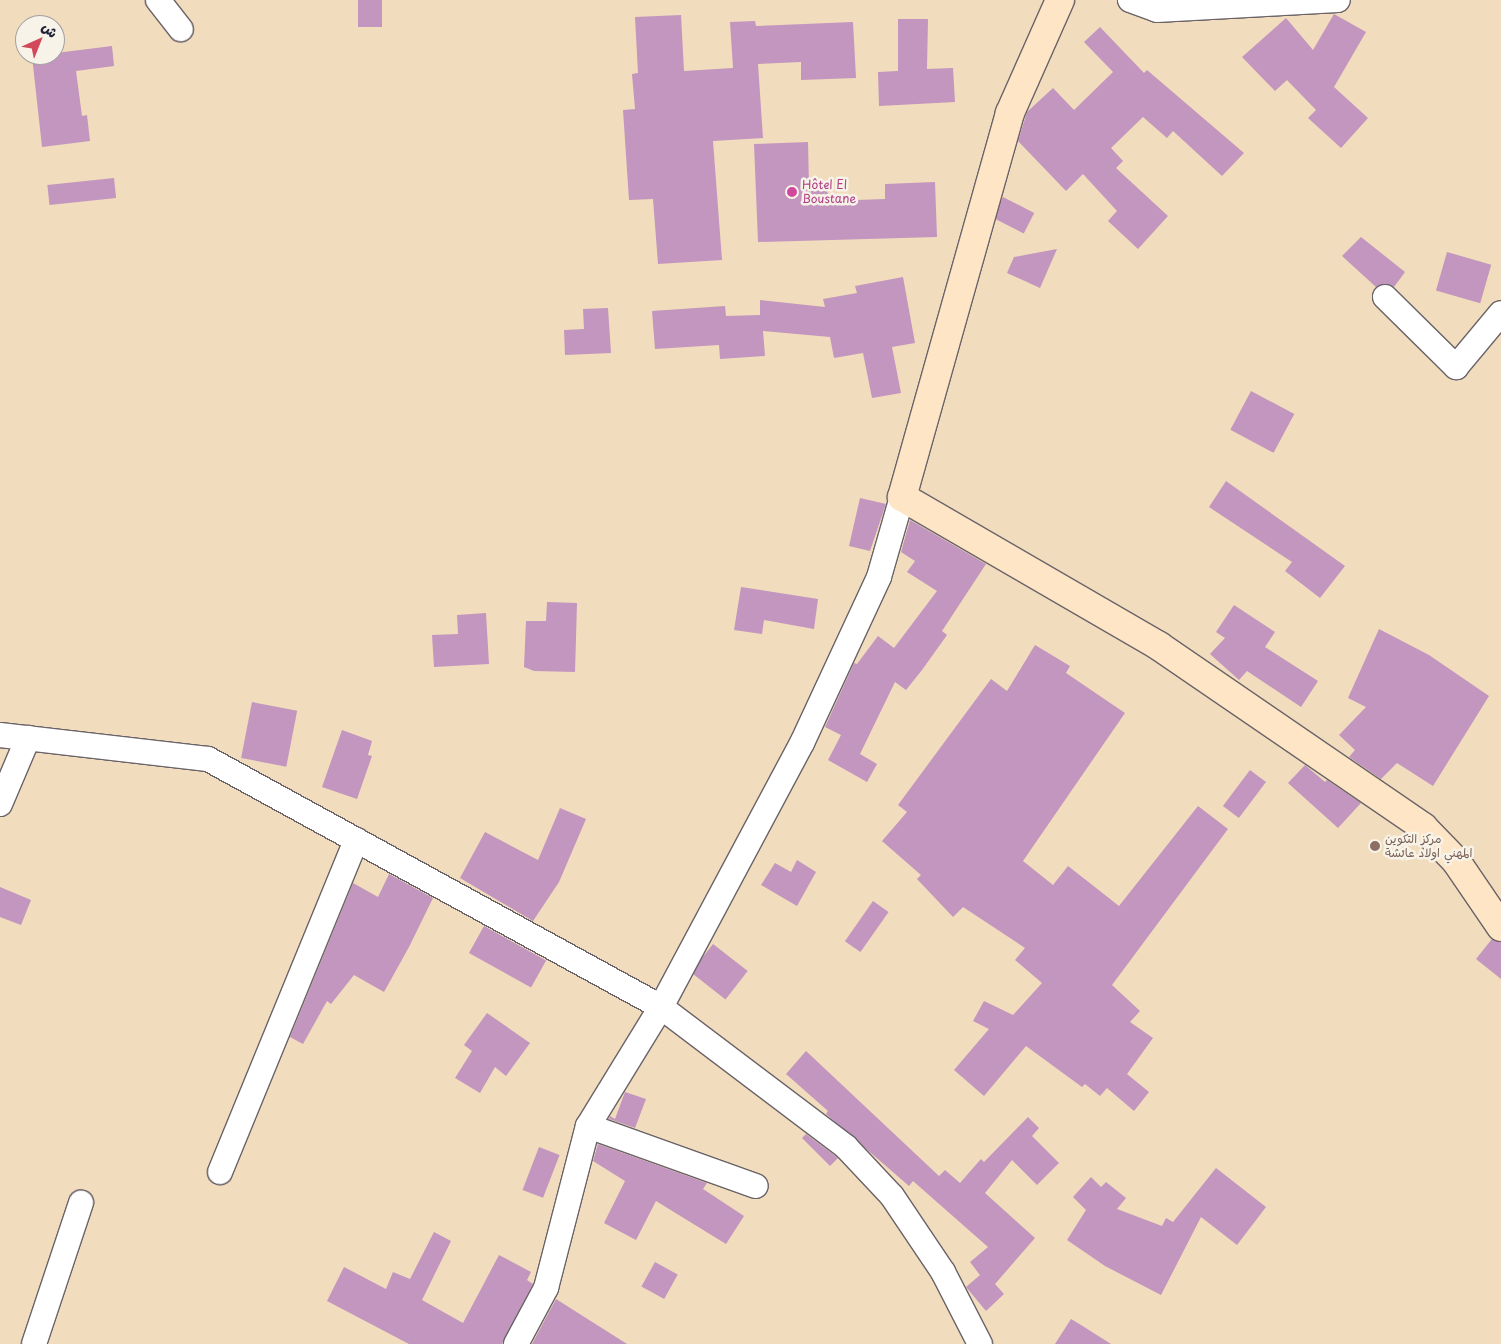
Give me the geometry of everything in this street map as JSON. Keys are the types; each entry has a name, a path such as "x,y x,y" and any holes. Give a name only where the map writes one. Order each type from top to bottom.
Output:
{"street":[{"path":"158,0 182,29"},
{"path":"516,1344 546,1288 588,1126 662,1007 810,726 879,577 1010,113 1060,0"},
{"path":"1130,0 1157,10 1338,0"},
{"path":"1385,297 1456,367 1501,313"},
{"path":"902,497 1159,646 1423,827 1456,861 1501,927"},
{"path":"0,735 208,759 662,1007 846,1147 892,1196 942,1272 980,1344"},
{"path":"0,804 28,738"},
{"path":"220,1172 356,840"},
{"path":"588,1126 756,1186"},
{"path":"34,1344 81,1203"}],"building":[{"path":"358,0 382,0 382,27 358,27"},
{"path":"1334,14 1366,32 1334,87 1368,118 1341,148 1308,118 1316,110 1287,80 1275,91 1242,57 1286,18 1313,50"},
{"path":"681,15 684,71 733,68 730,22 755,21 756,26 853,22 856,78 801,80 801,62 758,64 763,138 713,141 722,260 658,264 653,199 629,200 623,110 635,109 632,74 638,73 635,17"},
{"path":"898,19 928,19 927,69 953,68 955,102 879,106 878,72 898,71"},
{"path":"1100,27 1144,73 1147,70 1244,153 1222,176 1173,131 1167,138 1143,117 1111,148 1123,161 1116,168 1168,216 1138,249 1108,221 1117,211 1083,174 1066,191 1018,141 1027,112 1053,88 1074,110 1113,72 1084,42"},
{"path":"112,46 114,66 76,71 82,116 87,115 90,141 42,147 33,65 65,65 65,52"},
{"name":"Hôtel El Boustane","path":"808,142 809,186 827,185 828,201 885,199 885,184 935,182 937,237 758,242 754,144"},
{"path":"114,178 116,198 49,205 47,185"},
{"path":"1003,197 1034,213 1024,233 993,217"},
{"path":"1361,237 1405,272 1394,287 1388,284 1376,287 1342,256"},
{"path":"1057,249 1040,288 1007,273 1014,257"},
{"path":"1447,252 1491,265 1480,303 1436,290"},
{"path":"903,277 915,343 892,347 901,393 872,398 863,353 834,358 830,337 763,331 765,356 720,359 719,345 655,349 652,311 725,306 726,316 760,315 760,300 825,307 823,299 857,293 855,286"},
{"path":"608,308 611,353 565,355 564,330 584,329 583,309"},
{"path":"1251,391 1294,414 1274,453 1230,430"},
{"path":"1226,481 1345,566 1320,598 1285,571 1292,562 1209,507"},
{"path":"860,498 886,504 870,551 849,546"},
{"path":"910,520 986,564 942,631 947,635 922,670 906,690 895,682 860,754 877,764 867,782 828,760 841,735 825,727 854,663 857,664 878,636 894,648 937,591 907,572 915,561 901,552"},
{"path":"741,587 818,599 814,629 764,620 762,634 734,630"},
{"path":"547,602 577,603 575,672 534,671 524,667 526,621 546,621"},
{"path":"1234,605 1275,632 1265,647 1318,681 1301,707 1247,671 1239,680 1210,654 1225,638 1216,632"},
{"path":"486,613 489,664 434,667 432,635 458,634 457,615"},
{"path":"1379,629 1429,655 1489,696 1433,786 1397,763 1381,779 1349,757 1355,750 1339,735 1366,707 1348,698"},
{"path":"1035,645 1070,666 1066,673 1125,713 1023,861 1053,885 1068,866 1119,906 1198,806 1228,829 1112,985 1140,1011 1130,1022 1153,1038 1127,1074 1149,1092 1134,1111 1107,1088 1100,1096 1085,1084 1082,1087 1026,1046 984,1096 954,1070 989,1029 973,1021 984,1001 1013,1015 1042,983 1015,960 1025,948 963,907 953,917 917,879 921,875 882,841 907,812 898,805 991,679 1007,691"},
{"path":"252,702 297,711 286,767 241,758"},
{"path":"342,730 372,741 368,755 372,756 357,799 322,787"},
{"path":"1305,765 1325,782 1327,780 1361,803 1338,828 1288,783"},
{"path":"1250,770 1266,782 1239,818 1223,806"},
{"path":"560,808 586,819 559,882 533,921 460,878 485,832 538,860"},
{"path":"797,860 816,872 797,906 761,885 775,863 791,872"},
{"path":"389,874 433,898 384,992 354,975 331,1004 327,1001 303,1044 290,1037 353,883 378,897"},
{"path":"0,887 31,900 21,925 0,917"},
{"path":"873,901 889,912 860,952 845,941"},
{"path":"484,926 546,960 531,988 469,953"},
{"path":"1492,939 1501,942 1501,979 1476,959"},
{"path":"713,944 748,971 726,999 691,972"},
{"path":"487,1013 530,1043 506,1076 495,1067 480,1093 455,1078 472,1051 464,1045"},
{"path":"806,1051 939,1176 945,1170 960,1183 981,1159 984,1162 1028,1117 1039,1128 1032,1136 1059,1163 1037,1185 1012,1160 985,1193 1035,1238 995,1284 1004,1294 986,1311 966,1287 980,1275 970,1262 988,1247 913,1181 909,1186 826,1114 828,1111 786,1074"},
{"path":"625,1092 646,1099 635,1128 609,1119 610,1116 615,1119"},
{"path":"806,1134 838,1158 830,1166 802,1138"},
{"path":"598,1144 707,1183 703,1189 744,1216 726,1244 656,1201 636,1240 604,1223 625,1181 593,1161"},
{"path":"539,1147 560,1155 543,1198 523,1190"},
{"path":"1216,1168 1266,1207 1237,1245 1201,1217 1161,1295 1105,1266 1067,1240 1086,1210 1073,1197 1091,1177 1101,1187 1106,1182 1126,1198 1117,1209 1162,1226 1166,1218 1173,1222"},
{"path":"434,1232 451,1241 422,1300 463,1323 499,1255 531,1272 527,1280 533,1284 502,1344 409,1344 327,1301 344,1267 386,1289 393,1272 410,1279"},
{"path":"655,1262 678,1275 664,1299 641,1286"},
{"path":"556,1299 627,1344 532,1344"},
{"path":"1071,1319 1081,1325 1111,1344 1055,1344"}],"place":[{"name":"Hôtel El Boustane","path":"792,192"},
{"name":"مركز التكوين المهني اولاد عائشة","path":"1375,846"}]}
